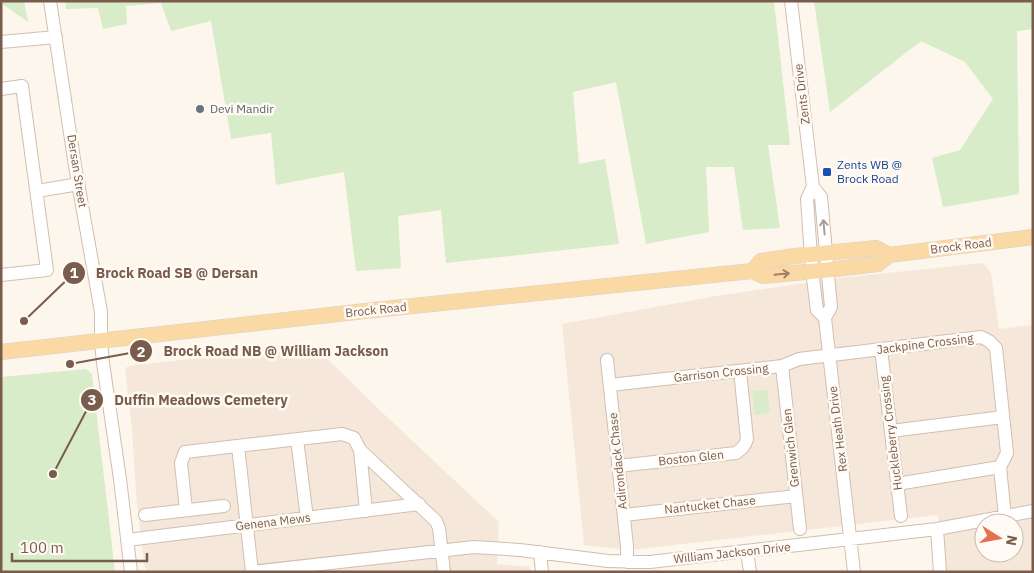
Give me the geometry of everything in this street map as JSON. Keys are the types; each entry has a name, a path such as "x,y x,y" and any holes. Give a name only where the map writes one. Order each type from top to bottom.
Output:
{"main road":[{"name":"Brock Road","path":"1,352 374,310 752,271 763,276 820,271 878,264 889,255 1033,237"},
{"name":"Brock Road","path":"752,271 761,262 818,253 876,248 889,255"}],"street":[{"name":"Dersan Street","path":"50,1 79,184 102,312 101,342"},
{"name":"Zents Drive","path":"791,1 813,187 807,199 820,271"},
{"path":"1,42 56,37"},
{"path":"1,89 22,86 47,270 1,275"},
{"path":"37,191 79,184"},
{"name":"Rex Heath Drive","path":"820,271 831,308 825,318 854,572"},
{"name":"Jackpine Crossing","path":"830,355 980,337 989,341 996,348 1007,453 1000,467 1006,513"},
{"path":"101,342 132,572"},
{"name":"Huckleberry Crossing","path":"882,349 900,516"},
{"name":"Garrison Crossing","path":"610,385 782,366 794,360 830,355"},
{"name":"Adirondack Chase","path":"607,360 624,515 627,562"},
{"name":"Grenwich Glen","path":"782,366 800,530"},
{"name":"Boston Glen","path":"618,466 736,453 742,449 747,439 740,371"},
{"path":"891,431 1003,417"},
{"path":"186,510 181,462 185,452 342,434 354,438 360,450 366,511"},
{"path":"297,439 307,518"},
{"path":"238,446 252,572"},
{"path":"360,450 436,521 439,528 444,572"},
{"path":"897,484 1000,467"},
{"name":"Nantucket Chase","path":"624,515 796,496"},
{"name":"Genena Mews","path":"127,540 419,504"},
{"path":"145,515 224,506"},
{"name":"William Jackson Drive","path":"252,572 348,566 441,550 474,548 540,552 627,562 650,562 937,529 974,522"},
{"path":"937,529 940,572"},
{"path":"747,551 750,572"},
{"path":"540,552 542,572"}],"shaded area":[{"path":"983,263 991,273 999,329 1033,325 1033,572 944,572 938,515 639,549 584,545 562,324 716,296 839,278"},
{"path":"313,345 499,522 497,564 530,567 530,572 147,572 144,564 136,494 132,430 125,368"}],"green space":[{"path":"1,1 24,1 28,22 1,3"},
{"path":"65,1 774,1 790,145 768,145 780,228 743,230 734,167 706,167 709,232 646,244 616,82 573,92 579,164 605,159 619,244 446,263 441,210 398,216 401,268 356,271 344,172 276,185 271,133 231,139 211,21 171,31 161,3 126,6 127,24 103,29 98,8 66,9"},
{"path":"814,1 1033,1 1033,29 1017,31 1019,194 943,207 932,158 960,150 993,99 965,62 921,41 830,112"},
{"path":"86,369 92,374 115,572 1,572 1,377"},
{"path":"767,390 770,413 755,415 752,391"}],"place":[{"name":"Devi Mandir","path":"200,109"},
{"name":"Zents WB @ Brock Road","path":"827,172"},
{"name":"Brock Road SB @ Dersan","path":"24,321"},
{"name":"Brock Road NB @ William Jackson","path":"70,364"},
{"name":"Duffin Meadows Cemetery","path":"53,474"}]}
